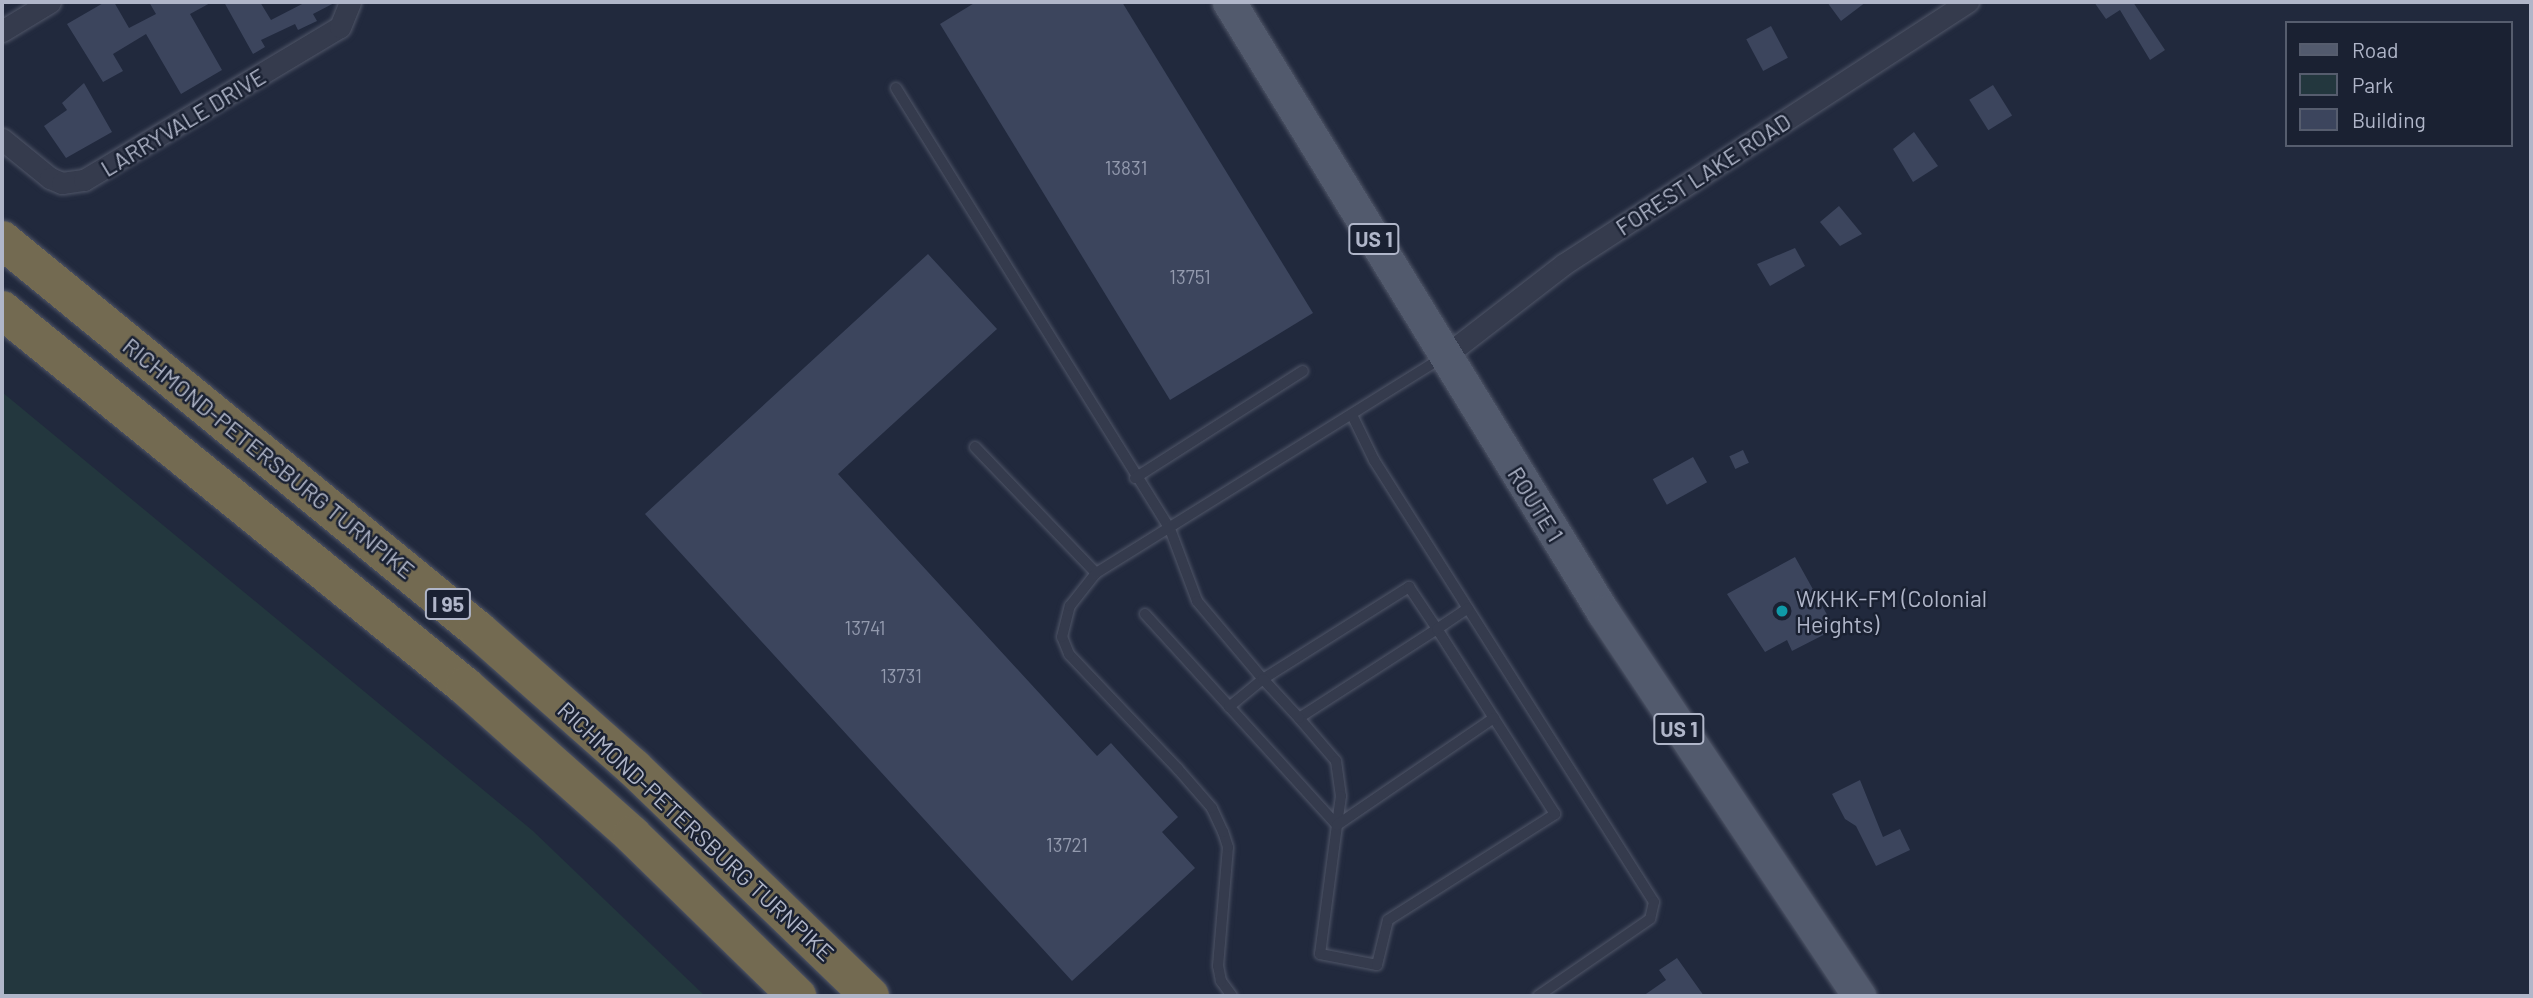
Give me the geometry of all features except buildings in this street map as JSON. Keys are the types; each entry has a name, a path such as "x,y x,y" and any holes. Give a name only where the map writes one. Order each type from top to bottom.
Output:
{"highway":[{"name":"RICHMOND-PETERSBURG TURNPIKE","path":"2,240 478,629 634,768 870,996"},
{"name":"RICHMOND-PETERSBURG TURNPIKE","path":"2,310 465,686 632,835 797,996"}],"main road":[{"name":"ROUTE 1","path":"1230,2 1625,646 1859,996"}],"street":[{"path":"2,31 50,2"},
{"name":"LARRYVALE DRIVE","path":"2,139 50,178 62,183 84,180 340,27 350,2"},
{"name":"FOREST LAKE ROAD","path":"1445,356 1564,264 1968,2"}],"lane":[{"path":"896,88 1135,478 1170,529 1197,601 1263,679 1336,761 1341,796 1320,954 1377,965 1388,919 1555,814 1409,587 1263,679 1229,707"},
{"path":"1232,996 1221,981 1218,967 1228,846 1223,832 1212,808 1178,769 1078,666 1062,637 1070,606 1096,573 1353,417 1445,356"},
{"path":"1135,478 1303,371"},
{"path":"1353,417 1374,460 1654,902 1650,919 1538,996"},
{"path":"975,447 1096,573"},
{"path":"1299,718 1468,608"},
{"path":"1145,614 1337,825"},
{"path":"1337,825 1494,718"}],"green space":[{"path":"2,392 533,831 705,996 2,996"}],"place":[{"name":"WKHK-FM (Colonial Heights)","path":"1782,611"}]}
